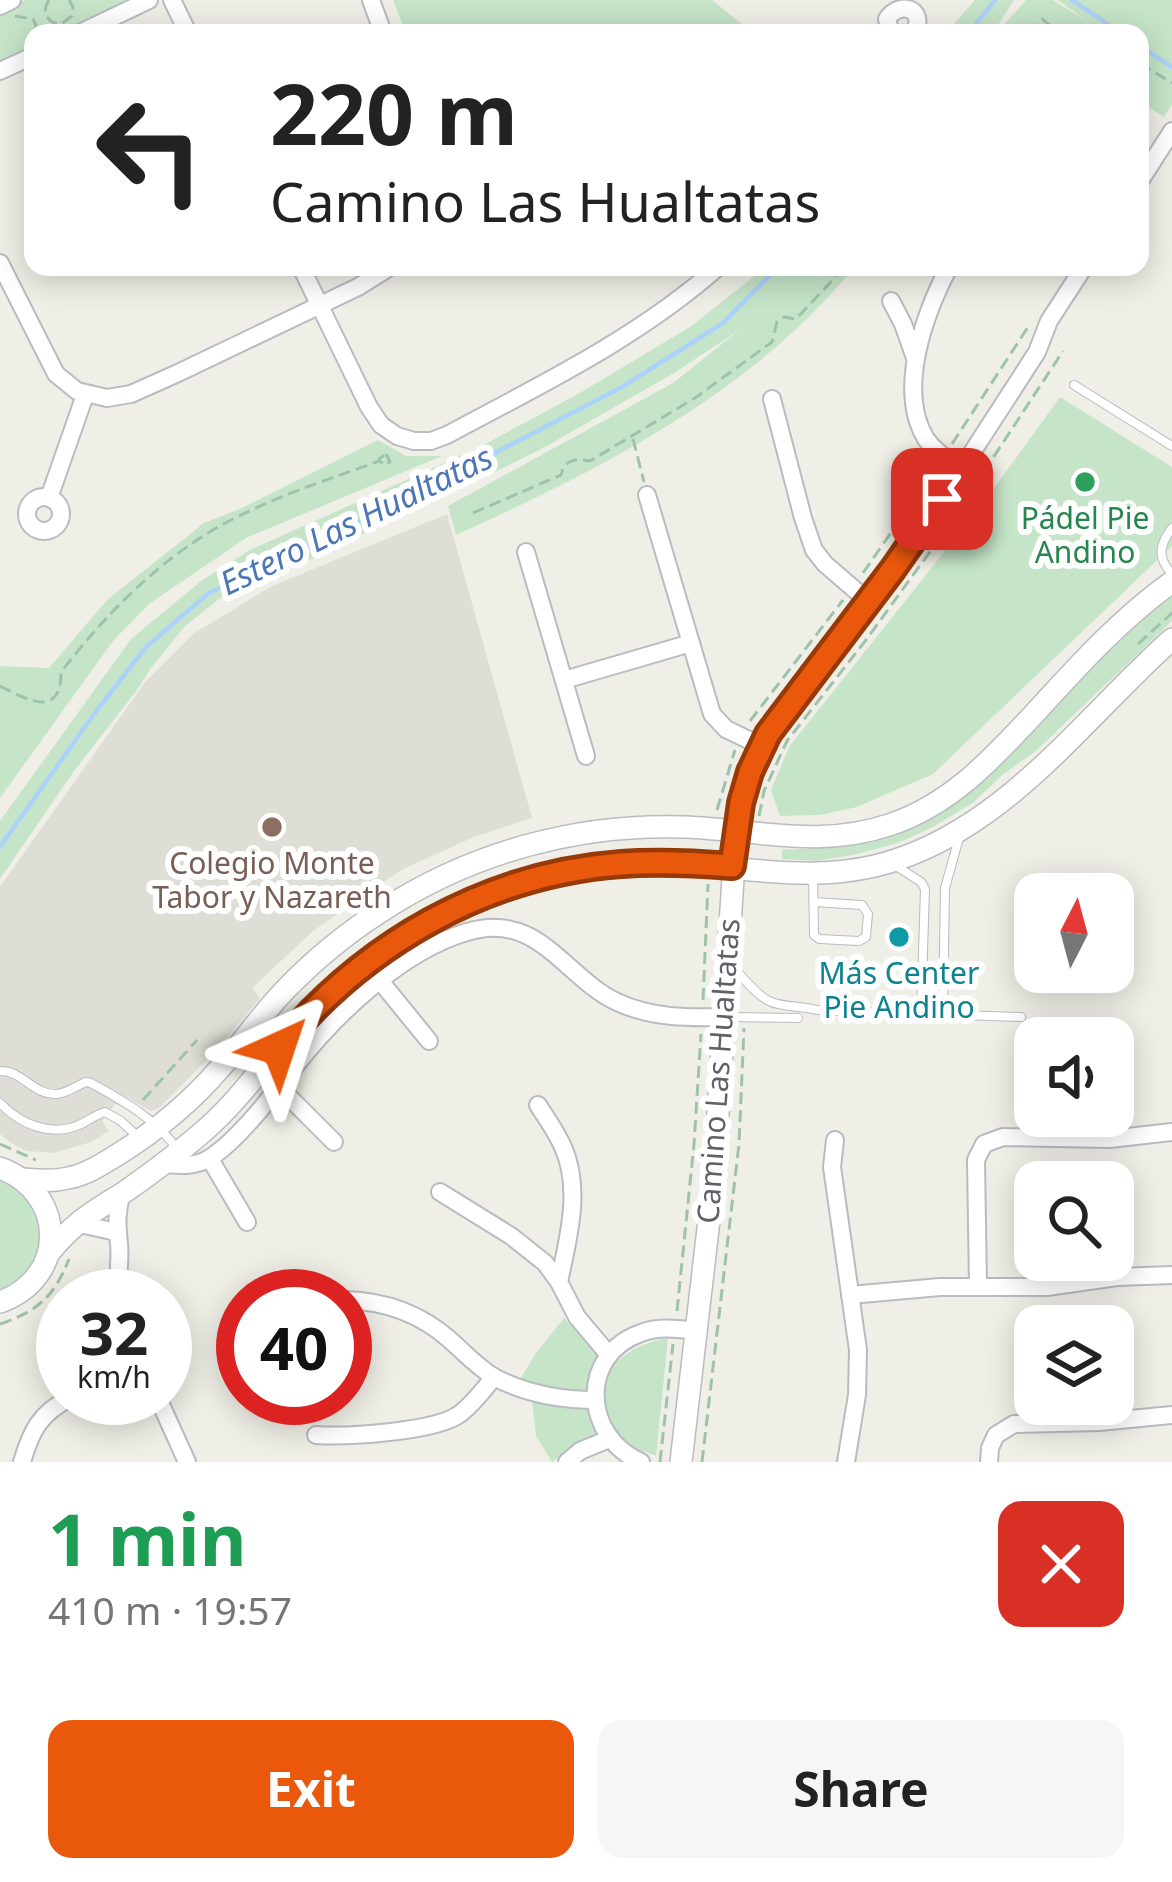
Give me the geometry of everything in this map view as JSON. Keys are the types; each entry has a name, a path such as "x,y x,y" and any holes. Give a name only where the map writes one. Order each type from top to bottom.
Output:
{"street":[{"path":"1,13 12,0"},
{"path":"99,24 149,0"},
{"path":"887,24 889,14 905,6 917,14 919,24"},
{"path":"1149,167 1172,130"},
{"path":"0,263 50,366 85,395 107,398 131,394 378,276"},
{"path":"305,276 381,425 406,439 431,441 628,335 708,276"},
{"path":"945,276 915,358 915,390 920,427 930,444 962,469"},
{"name":"Camino Las Hualtatas","path":"681,1462 686,1330 714,1178 713,1017 727,961 732,866 745,789 761,746 962,469 1037,352 1049,321 1078,276"},
{"path":"915,358 894,305 931,305"},
{"path":"49,498 85,395"},
{"path":"772,399 811,542 825,564 869,602"},
{"path":"647,495 712,714 720,724 761,746"},
{"path":"526,552 586,756"},
{"path":"23,1179 56,1180 82,1174 149,1134 219,1070 299,976 373,917 434,881 508,850 578,834 655,826 779,838 839,837 895,823 940,801 980,771 1172,578"},
{"path":"0,1302 33,1282 60,1254 76,1223 171,1158 229,1108 340,982 389,945 441,915 528,881 597,866 665,862 812,875 890,862 922,850 963,830 1000,802 1172,639"},
{"path":"564,680 691,643"},
{"path":"171,1158 194,1165 210,1159 279,1087 322,1033 410,960 475,929 498,928 542,942 588,984 620,1003 655,1014 713,1017"},
{"path":"381,982 429,1041"},
{"path":"279,1087 334,1142"},
{"path":"538,1106 564,1149 571,1173 571,1213 559,1282"},
{"path":"978,1286 976,1160 984,1144 1003,1137 1110,1139 1172,1132"},
{"path":"835,1140 832,1167 858,1364 847,1462"},
{"path":"210,1159 247,1222"},
{"path":"0,1168 23,1179 38,1194 60,1254"},
{"path":"440,1192 545,1263 577,1317 609,1355"},
{"path":"117,1269 122,1193"},
{"path":"76,1223 116,1232"},
{"path":"850,1295 908,1288 1047,1287 1172,1275"},
{"path":"372,1304 392,1307 424,1322 494,1377 538,1394 596,1400"},
{"path":"641,1462 622,1452 599,1420 598,1378 609,1355 625,1341 644,1332 686,1330"},
{"path":"316,1435 352,1436 449,1420 467,1408 494,1377"},
{"path":"989,1462 996,1435 1014,1424 1172,1415"},
{"path":"22,1462 36,1425"},
{"path":"170,1425 187,1462"},
{"path":"567,1462 609,1438"}],"lane":[{"path":"1074,385 1172,446"},
{"path":"1172,528 1161,546 1161,556 1172,578"},
{"path":"943,1014 945,888 963,830"},
{"path":"890,862 925,889 921,1014"},
{"path":"812,875 812,932 819,939 859,941 866,937 868,914 862,905 814,902"},
{"path":"925,889 945,888"},
{"path":"727,961 767,1000 817,1010 1021,1017"},
{"path":"713,1017 798,1018"},
{"path":"1,1070 50,1094 86,1082 134,1110 149,1134"},
{"path":"0,1102 27,1124 52,1130 78,1125 105,1112 110,1096"},
{"path":"105,1112 149,1134 166,1135 171,1158"}],"path":[{"path":"49,0 46,16 55,24"},
{"path":"71,2 82,0"},
{"path":"1,13 35,21"},
{"path":"35,21 46,16"},
{"path":"473,513 560,476 569,461 590,461 695,398 772,342 776,322 784,317 796,319 837,276"},
{"path":"717,812 741,736 853,587 1030,325"},
{"path":"759,818 764,791 787,740 945,531 1063,350"},
{"path":"632,437 647,495"},
{"path":"0,686 25,700 54,699 61,689 61,672 101,624 192,542 244,512 379,461"},
{"path":"660,1462 686,1330 694,1144 713,1017 708,880"},
{"path":"134,1110 197,1040"},
{"path":"0,1144 39,1161"},
{"path":"0,1324 38,1307 52,1292 60,1254"}],"shaded area":[{"name":"Colegio Monte Tabor y Nazareth","path":"447,514 532,818 474,837 401,870 313,931 252,988 260,998 158,1109 151,1111 122,1095 102,1121 109,1131 91,1142 54,1153 27,1151 11,1143 0,1134 0,887 145,682 193,634 272,586"}],"green space":[{"path":"25,0 132,0 83,24 24,24 24,52 0,64 0,12"},
{"path":"393,0 712,0 742,24 402,24"},
{"path":"975,0 1014,0 999,24 954,24"},
{"path":"1026,0 1053,0 1088,22 1058,0 1172,0 1172,104 1164,117 1149,108 1149,24 1005,24"},
{"path":"755,276 846,276 770,352 722,389 671,424 564,484 456,535 448,506 673,383 738,331 545,447 319,556 223,596 185,626 151,668 0,879 0,821 131,639 201,581 250,550 480,447 690,327"},
{"path":"1060,397 1172,467 1172,546 933,774 857,807 820,815 780,816 771,790 789,747 987,498"},
{"path":"378,440 406,456 442,456 246,538 149,604 113,641 0,798 0,666 49,668 107,600 204,523"},
{"path":"1172,590 1172,621 1036,751 974,802 898,843 817,861 782,859 782,849 846,845 907,828 963,798 1011,754 1095,659"},
{"path":"0,1175 34,1203 41,1235 36,1267 0,1294"},
{"path":"564,1318 593,1351 617,1362 640,1346 668,1338 656,1456 627,1445 613,1429 552,1462 536,1436 530,1384 519,1381"}],"waterway":[{"name":"Estero Las Hualtatas","path":"976,24 995,0"},
{"path":"1072,0 1108,24"},
{"path":"1149,52 1172,67"},
{"name":"Estero Las Hualtatas","path":"0,847 146,647 209,593 412,496 622,387 723,323 769,276"}],"place":[{"name":"Pádel Pie Andino","path":"1085,482"},
{"name":"Colegio Monte Tabor y Nazareth","path":"272,827"},
{"name":"Más Center Pie Andino","path":"899,937"}],"route":[{"path":"279,1048 340,982 373,956 477,898 597,866 665,862 732,866 741,803 761,746 942,499"}]}
